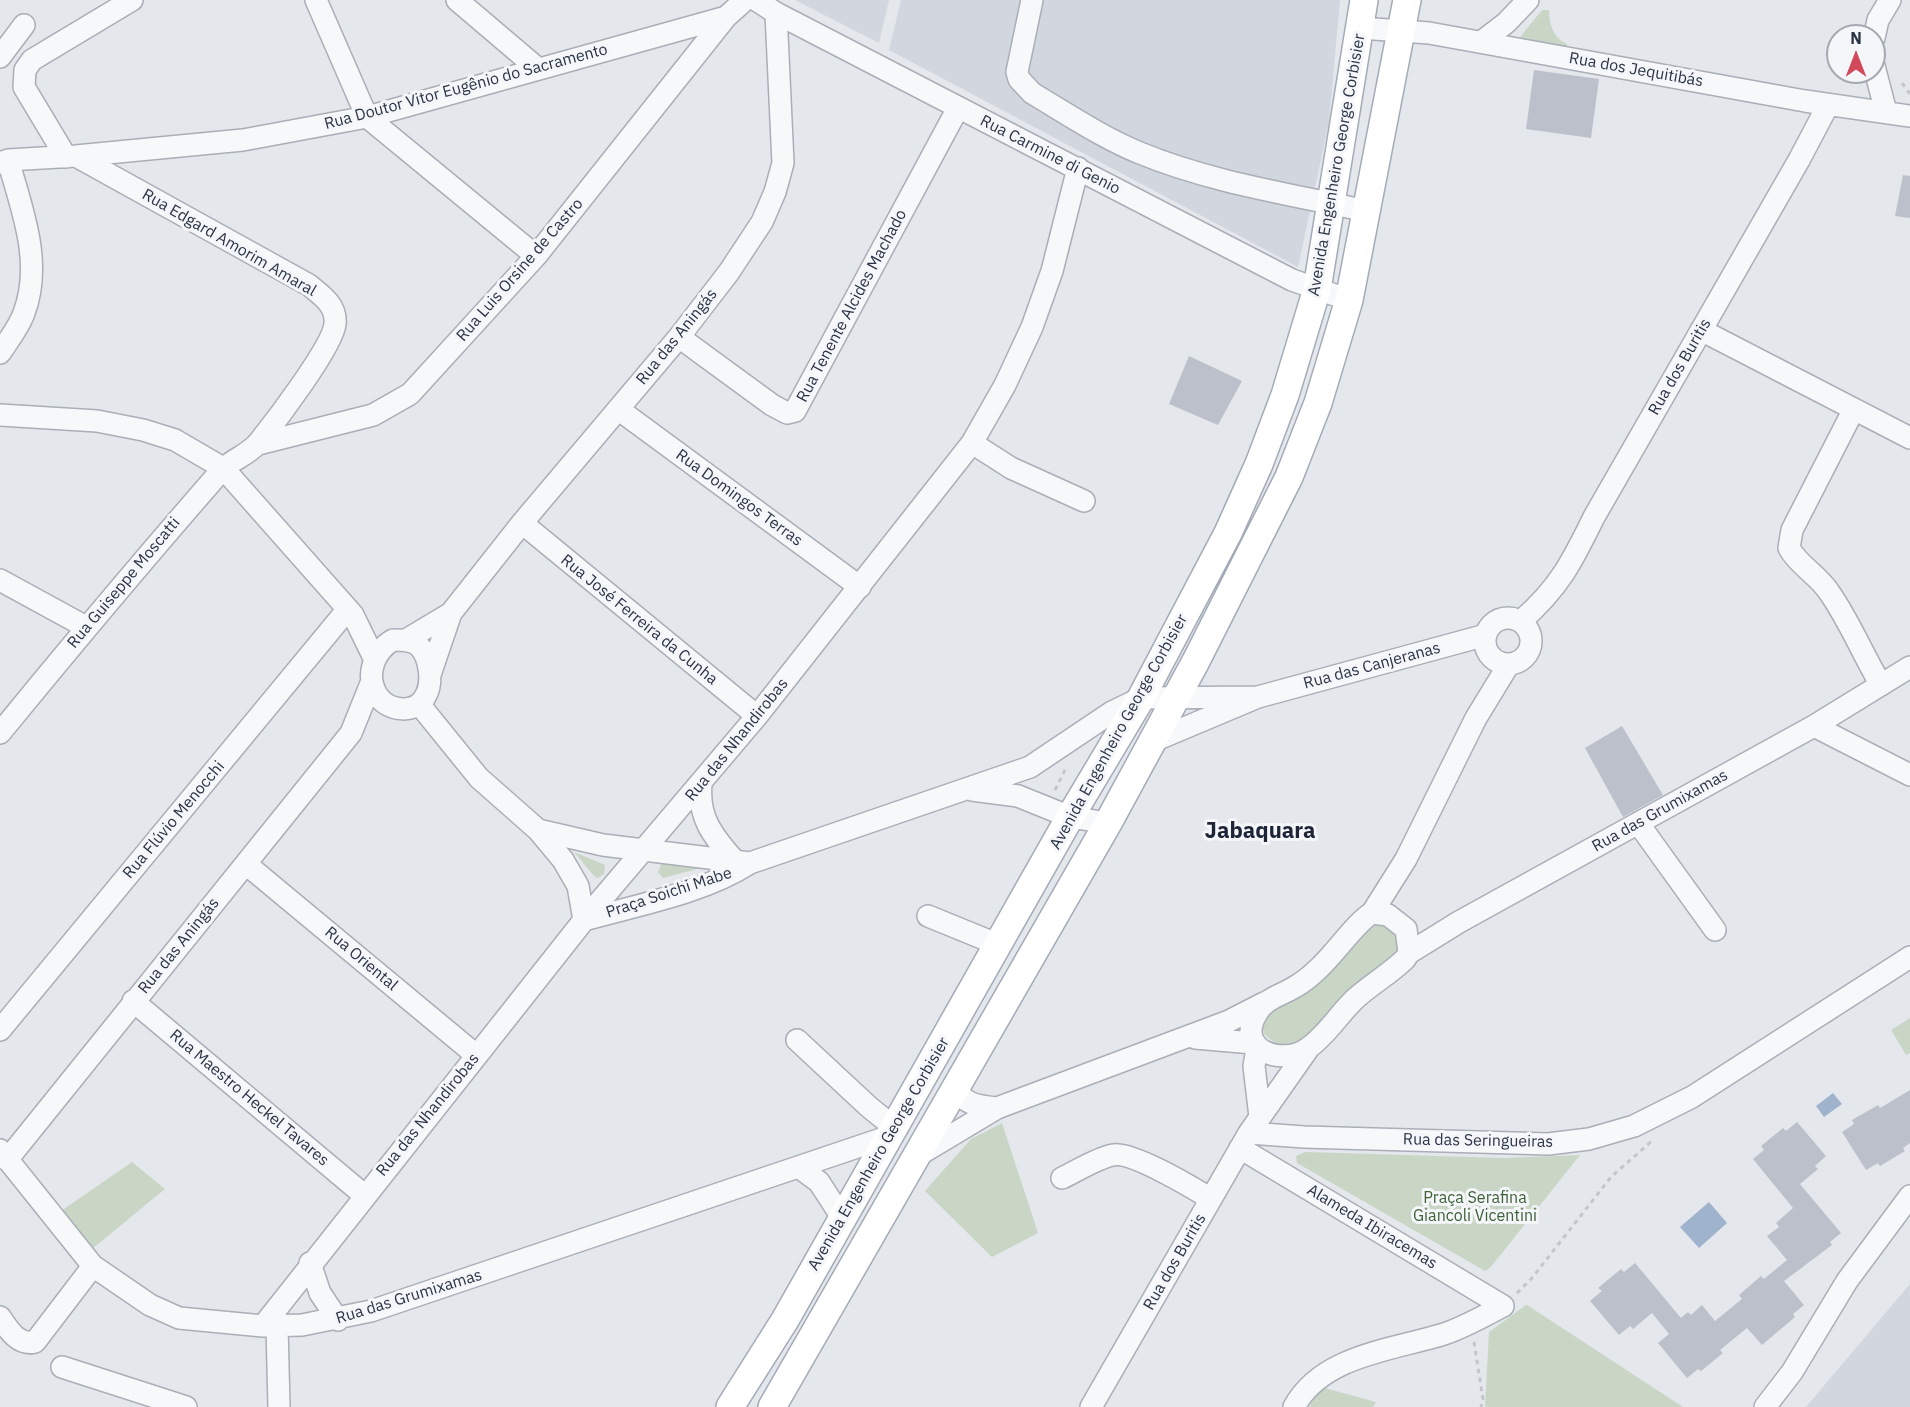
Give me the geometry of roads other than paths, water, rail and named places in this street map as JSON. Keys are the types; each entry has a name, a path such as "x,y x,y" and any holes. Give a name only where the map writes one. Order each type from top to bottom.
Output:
{"main road":[{"name":"Avenida Engenheiro George Corbisier","path":"730,1407 785,1320 1070,817 1141,698 1228,533 1259,464 1285,395 1317,289 1364,0"},
{"name":"Avenida Engenheiro George Corbisier","path":"772,1407 1108,823 1236,583 1289,477 1318,403 1349,300 1407,0"}],"street":[{"path":"71,156 24,87 25,70 32,60 132,0"},
{"path":"316,0 367,117 536,255"},
{"path":"457,0 537,68"},
{"name":"Rua Doutor Vitor Eugênio do Sacramento","path":"4,161 243,140 367,117 726,17 745,0"},
{"name":"Rua Carmine di Genio","path":"756,0 776,13 1292,280 1349,300"},
{"path":"1032,0 1017,72 1019,79 1032,93 1138,152 1180,168 1263,190 1366,211"},
{"path":"1481,42 1506,23 1528,0"},
{"path":"1877,24 1890,0"},
{"name":"Rua das Aningás","path":"429,677 451,613 522,523 679,337 735,264 762,222 775,192 783,163 776,13"},
{"name":"Rua Luis Orsine de Castro","path":"258,444 373,415 410,394 536,255 726,17"},
{"path":"0,57 24,25"},
{"name":"Rua dos Jequitibás","path":"1361,28 1481,42 1828,105 1910,116"},
{"path":"1879,84 1886,112"},
{"name":"Rua dos Buritis","path":"1521,621 1546,600 1568,570 1594,517 1828,105"},
{"name":"Rua Tenente Alcides Machado","path":"679,337 772,405 787,413 795,411 958,108"},
{"name":"Rua Edgard Amorim Amaral","path":"71,156 309,285 328,301 335,313 332,335 258,444"},
{"path":"0,353 23,315 31,288 33,264 29,237 4,161"},
{"name":"Rua das Nhandirobas","path":"270,1326 310,1263 364,1195 584,921 757,716 972,443 1005,385 1032,327 1052,271 1078,168"},
{"path":"1701,330 1910,438"},
{"name":"Rua Domingos Terras","path":"618,409 860,586"},
{"path":"1854,409 1792,530 1788,548 1793,557 1810,570 1829,592 1881,685"},
{"path":"0,415 97,421 143,429 175,440 223,468 350,612 374,658 372,681 376,694 386,706 399,710 419,704 427,694 429,677 427,658 418,645 399,640 350,612"},
{"path":"972,443 1011,468 1084,501"},
{"name":"Rua Guiseppe Moscatti","path":"0,733 86,627 223,468 258,444"},
{"name":"Rua José Ferreira da Cunha","path":"522,523 757,716"},
{"path":"0,580 86,627"},
{"name":"Rua Flúvio Menocchi","path":"0,1030 350,612"},
{"name":"Rua das Aningás","path":"399,640 451,613"},
{"path":"1514,618 1521,621 1530,633 1531,647 1523,660 1501,661 1486,649 1486,635 1494,623 1500,619 1514,618"},
{"name":"Rua das Canjeranas","path":"1151,742 1258,697 1486,635"},
{"path":"374,658 385,645 399,640"},
{"path":"916,1157 997,1108 1229,1021 1296,987 1317,970 1349,937 1357,925 1380,914 1476,718 1501,661"},
{"name":"Rua das Grumixamas","path":"1308,1049 1343,1011 1365,990 1394,970 1408,953 1459,922 1814,726 1910,667"},
{"name":"Rua das Aningás","path":"4,1155 246,864 351,733 372,681"},
{"name":"Rua das Canjeranas","path":"742,861 1030,767 1112,712 1141,698 1258,697"},
{"path":"419,704 479,777 538,830"},
{"name":"Rua das Aningás","path":"351,733 399,710"},
{"path":"1814,726 1910,775"},
{"path":"1027,799 1026,785 1030,767"},
{"path":"701,784 702,813 710,832 742,861"},
{"name":"Rua das Canjeranas","path":"965,789 1027,799 1070,817 1108,823"},
{"path":"1638,823 1715,930"},
{"name":"Praça Soichi Mabe","path":"538,830 579,841 742,861 734,873 711,882 584,921 578,886 571,871 538,830"},
{"name":"Rua Oriental","path":"246,864 476,1055"},
{"path":"1380,914 1406,929 1408,953"},
{"path":"928,916 999,945"},
{"name":"Rua das Seringueiras","path":"1250,1133 1304,1137 1548,1144 1589,1139 1634,1126 1692,1097 1910,957"},
{"name":"Rua Maestro Heckel Tavares","path":"133,1001 364,1195"},
{"path":"1250,1133 1255,1046 1252,1023 1264,1003"},
{"path":"1182,1039 1211,1038 1255,1046 1269,1054 1286,1055 1308,1049"},
{"path":"797,1040 892,1132"},
{"name":"Rua dos Buritis","path":"1090,1407 1250,1133 1308,1049"},
{"path":"955,1089 963,1100 970,1104 997,1108"},
{"name":"Rua das Grumixamas","path":"4,1155 93,1266 150,1305 179,1318 270,1326 338,1320 800,1168 892,1132"},
{"name":"Alameda Ibiracemas","path":"1250,1133 1503,1306 1447,1333 1344,1363 1316,1379 1294,1407"},
{"path":"1062,1178 1114,1154 1129,1157 1160,1171 1211,1199"},
{"path":"800,1168 819,1182 843,1219"},
{"path":"1765,1407 1792,1372 1847,1281 1910,1196"},
{"path":"310,1263 320,1293 338,1320"},
{"path":"0,1317 17,1338 29,1343 35,1342 93,1266"},
{"path":"270,1326 279,1407"},
{"path":"62,1367 186,1407"}],"water":[{"path":"1833,1093 1842,1104 1824,1117 1816,1106"},
{"path":"1709,1202 1727,1223 1699,1248 1680,1227"}],"district":[{"name":"Jabaquara","path":"1260,832"}],"park label":[{"name":"Praça Serafina Giancoli Vicentini","path":"1475,1207"}]}
